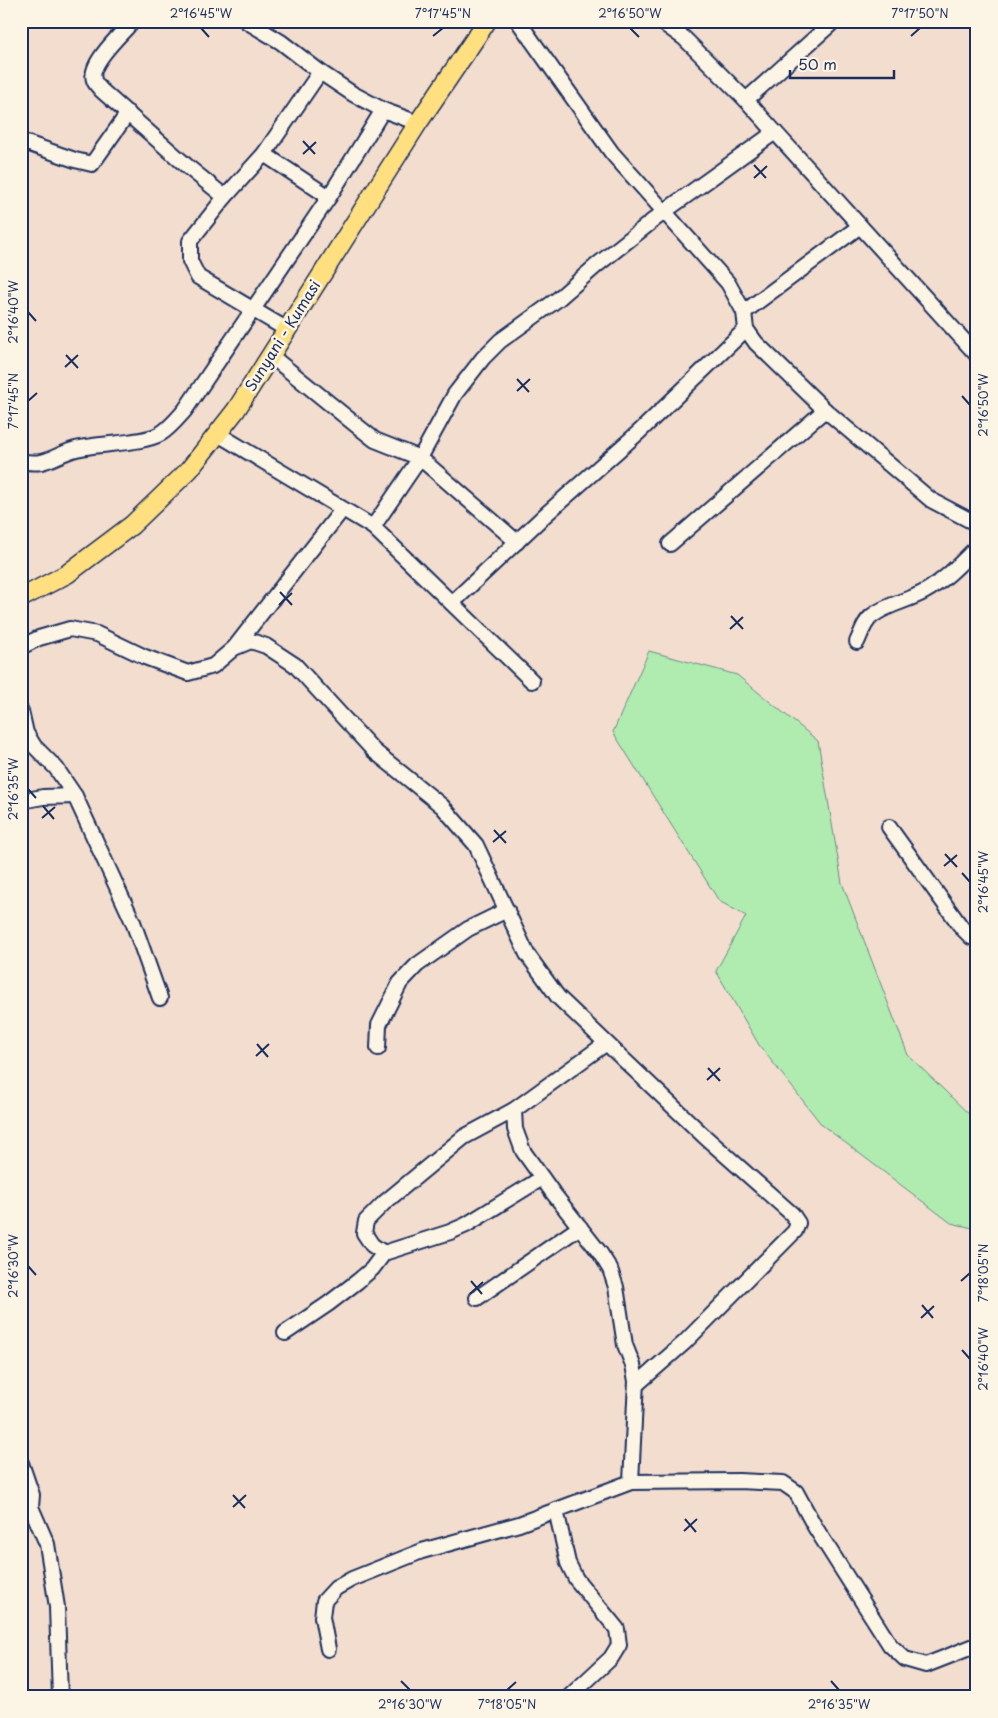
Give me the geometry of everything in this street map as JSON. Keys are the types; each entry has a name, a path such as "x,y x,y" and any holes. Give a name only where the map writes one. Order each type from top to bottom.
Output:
{"main road":[{"name":"Sunyani - Kumasi","path":"21,598 67,574 132,525 189,470 236,410 418,123 487,21"}],"street":[{"path":"133,21 101,57 93,70 94,81 101,90 188,167 226,196"},
{"path":"246,21 281,42 353,94 383,110 418,123"},
{"path":"518,21 612,153 666,211 728,283 744,312 746,329 756,343 825,410 931,500 977,524"},
{"path":"660,21 684,38 746,100 977,355"},
{"path":"746,100 834,21"},
{"path":"286,329 198,277 190,261 190,241 226,196 264,154 320,72"},
{"path":"21,461 42,463 79,448 159,435 175,422 329,197 383,110"},
{"path":"21,141 92,164 128,113"},
{"path":"373,527 420,458 454,394 483,358 500,341 558,299 666,211 775,132"},
{"path":"264,154 329,197"},
{"path":"744,312 860,226"},
{"path":"452,603 639,432 746,329"},
{"path":"271,356 356,426 376,440 420,458 517,542"},
{"path":"670,544 825,410"},
{"path":"218,434 373,527 532,681"},
{"path":"21,647 39,638 70,629 97,634 145,657 188,673 213,666 234,648 342,510"},
{"path":"857,642 871,616 886,607 925,591 953,570 977,547"},
{"path":"234,648 251,642 266,646 295,665 374,751 442,806 476,845 527,954 558,997 605,1044 704,1136 792,1214 798,1223 795,1231 684,1342 636,1385"},
{"path":"21,711 26,733 34,746 56,768 75,796 133,922 160,998"},
{"path":"21,801 42,797 75,796"},
{"path":"889,826 962,928 971,937 977,938"},
{"path":"378,1048 379,1025 400,984 417,965 468,929 507,910"},
{"path":"384,1254 372,1244 364,1233 366,1220 464,1137 514,1110 605,1044"},
{"path":"514,1110 515,1129 523,1151 600,1252 610,1269 616,1288 625,1345 633,1365 636,1385 631,1482"},
{"path":"285,1333 358,1281 372,1269 384,1254 466,1225 542,1178"},
{"path":"477,1298 580,1227"},
{"path":"21,1464 32,1495 31,1506 47,1544 57,1607 60,1697"},
{"path":"328,1649 322,1617 324,1601 336,1588 352,1579 422,1551 520,1524 631,1482 740,1480 783,1483 796,1492 815,1527 890,1644 905,1659 926,1665 977,1645"},
{"path":"21,1518 31,1506"},
{"path":"556,1510 568,1563 576,1578 618,1629 619,1645 611,1658 569,1697"}],"green space":[{"path":"649,651 737,675 818,741 842,883 908,1055 977,1122 977,1229 951,1223 822,1125 759,1045 716,971 746,916 719,901 613,732"}]}
